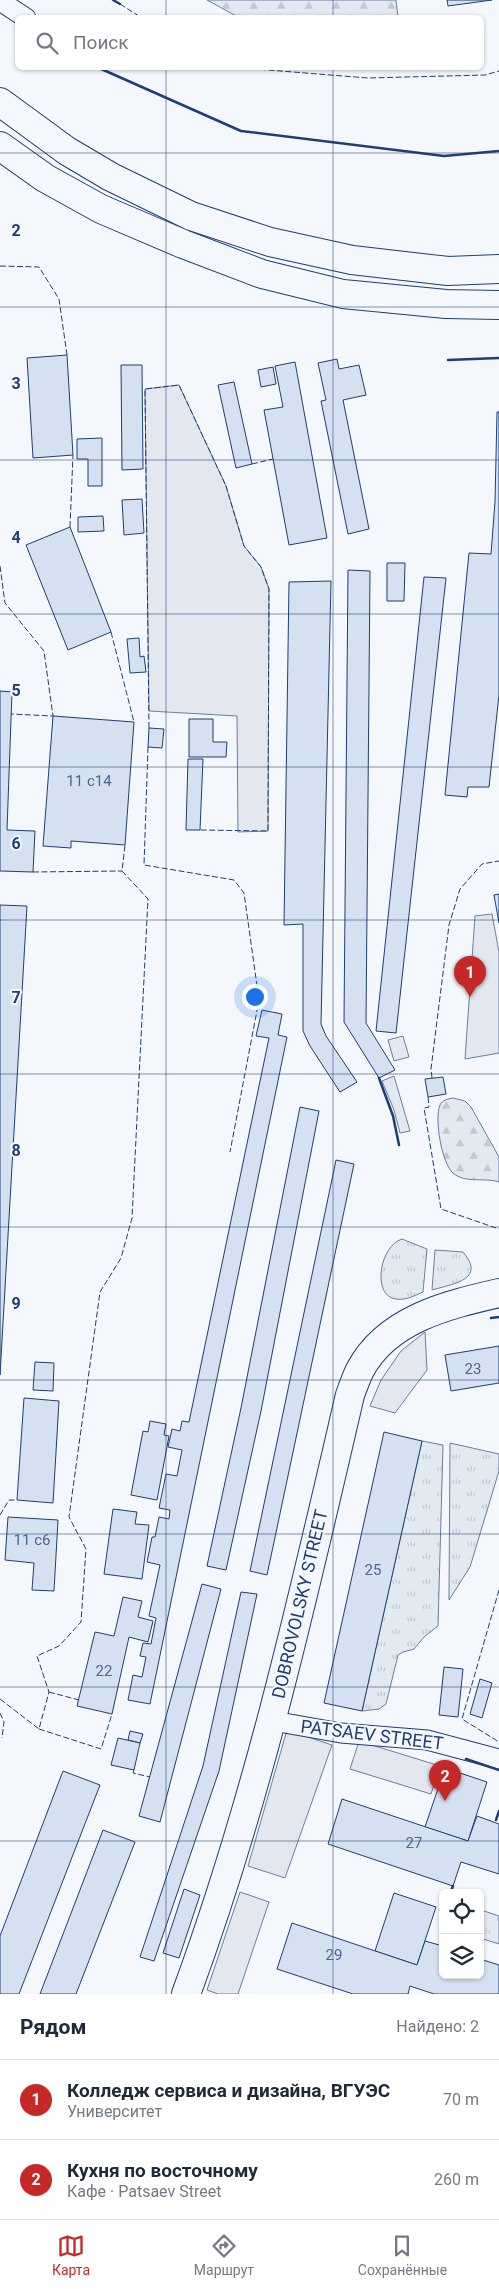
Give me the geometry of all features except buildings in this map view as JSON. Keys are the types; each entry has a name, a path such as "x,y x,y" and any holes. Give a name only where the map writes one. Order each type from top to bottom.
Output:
{"main road":[{"path":"0,102 67,152 111,177 191,216 261,239 352,260 448,271 499,269"},
{"path":"0,146 45,178 101,209 183,244 262,274 343,294 446,304 499,305"},
{"name":"DOBROVOLSKY STREET","path":"186,1994 212,1920 272,1721 350,1395 360,1370 370,1354 395,1331 427,1312 499,1293"}],"street":[{"path":"0,1 21,15"},
{"name":"PATSAEV STREET","path":"272,1721 341,1733 427,1740 499,1759"}],"green space":[{"path":"207,0 396,0 398,15 234,15"},
{"path":"453,1098 465,1101 471,1107 499,1157 499,1182 458,1176 453,1173 445,1161 440,1141 438,1112 442,1102"},
{"path":"402,1239 427,1249 423,1292 408,1298 396,1299 386,1294 382,1287 382,1268 388,1250 394,1243"},
{"path":"435,1250 463,1252 469,1261 471,1269 469,1275 457,1283 432,1290"},
{"path":"422,1441 443,1445 438,1626 424,1637 414,1649 398,1655 386,1704 379,1709 362,1711"},
{"path":"450,1443 499,1454 499,1471 470,1567 449,1600"},
{"path":"484,1911 499,1916 499,1944 484,1939"}],"shaded area":[{"path":"179,385 226,486 244,546 261,567 269,589 268,831 238,832 237,716 149,711 145,389"},
{"path":"492,914 499,952 499,1053 465,1059 475,916"},
{"path":"403,1036 409,1057 394,1061 388,1040"},
{"path":"394,1076 410,1131 400,1133 394,1110 382,1081"},
{"path":"425,1332 427,1370 395,1413 370,1406 381,1380 401,1351"},
{"path":"287,1730 332,1745 285,1878 248,1866"},
{"path":"359,1741 440,1766 431,1794 350,1769"},
{"path":"240,1892 269,1902 238,1994 218,1994 207,1990"}],"fence":[{"path":"120,4 137,15"},
{"path":"268,70 368,78 485,75 499,71"},
{"path":"0,266 39,267 59,299 67,355"},
{"path":"149,728 145,389 179,385 226,486 244,546 261,567 269,589 268,831 200,830"},
{"path":"70,527 73,455"},
{"path":"252,464 273,459"},
{"path":"0,566 5,603 44,651 53,716 11,714"},
{"path":"111,632 134,722"},
{"path":"148,747 144,865 234,880 244,893 259,1000 230,1152"},
{"path":"0,1699 39,1729 49,1692 37,1656 59,1646 81,1622 86,1549 69,1517 100,1292 121,1258 132,1218 148,899 122,871 125,845"},
{"path":"432,1078 431,1069 449,925 460,889 482,864 499,861"},
{"path":"33,872 122,871"},
{"path":"428,1097 429,1107 424,1108 441,1209 499,1229"},
{"path":"0,1515 9,1500 17,1500"},
{"path":"499,1590 462,1719 499,1742"},
{"path":"49,1692 79,1700"},
{"path":"0,1713 4,1722 2,1738"},
{"path":"39,1729 101,1749 112,1714"},
{"path":"134,1770 133,1773 150,1777"}],"wall":[{"path":"113,0 120,4"},
{"path":"104,70 241,131 444,156 499,151"},
{"path":"448,360 499,358"},
{"path":"379,1078 393,1116 399,1145"},
{"path":"491,1318 499,1317"},
{"path":"466,1759 499,1770"},
{"path":"496,1820 499,1811"}],"place":[{"name":"Колледж сервиса и дизайна, ВГУЭС","path":"470,997"},
{"name":"Кухня по восточному","path":"445,1801"}]}
